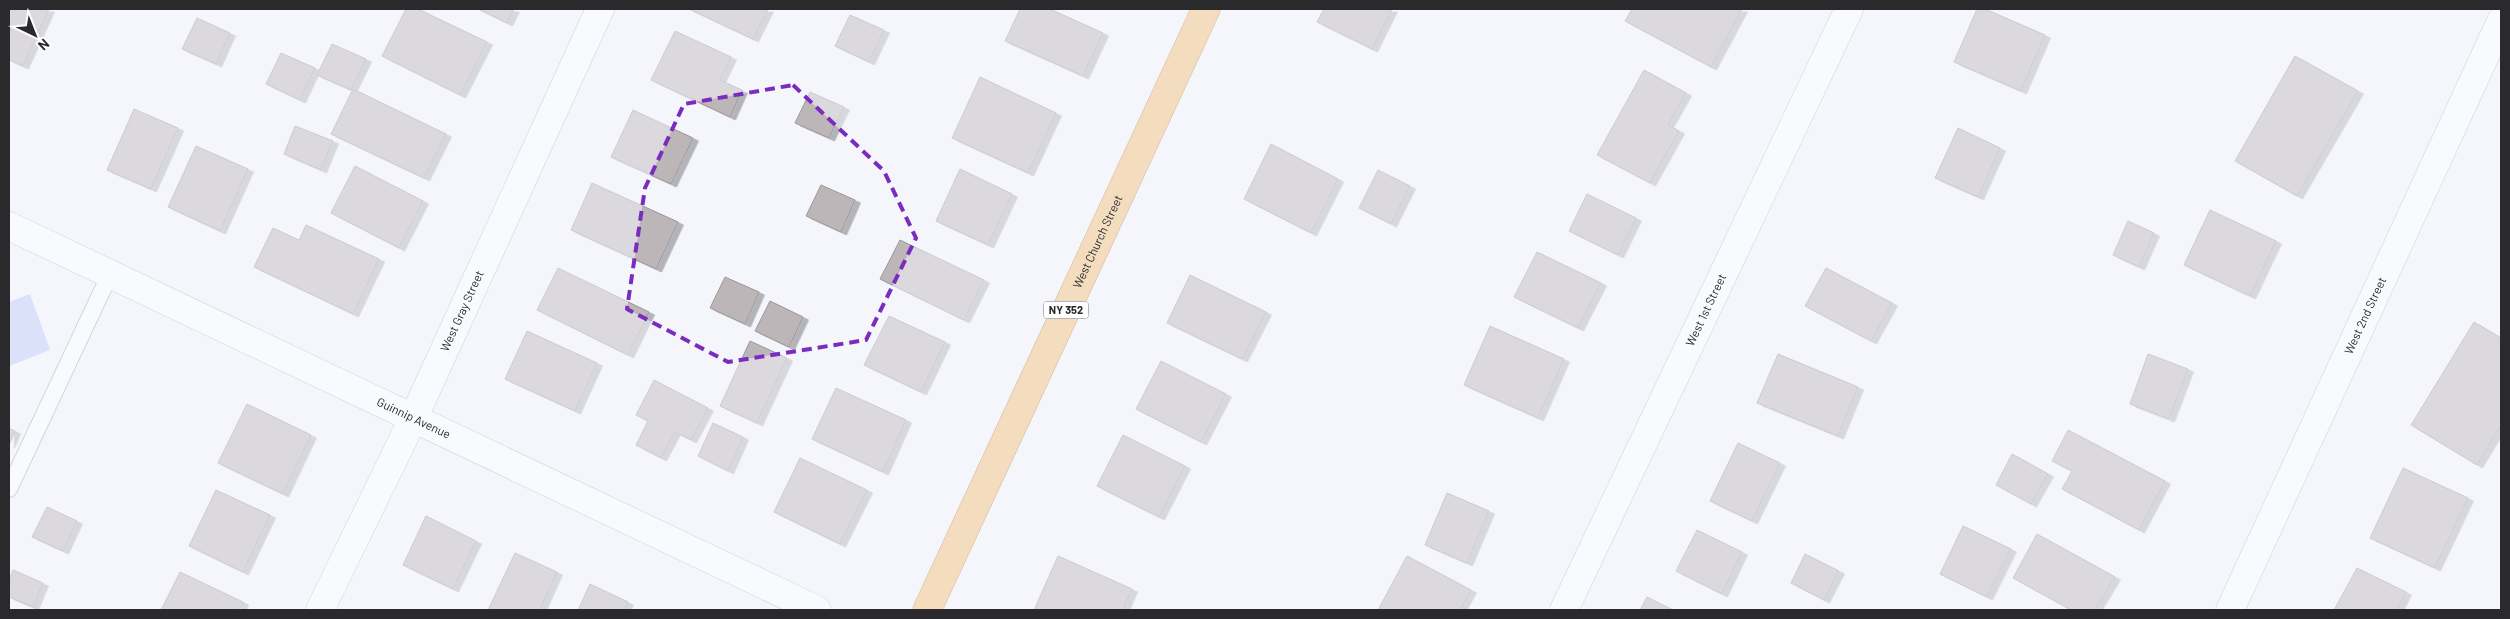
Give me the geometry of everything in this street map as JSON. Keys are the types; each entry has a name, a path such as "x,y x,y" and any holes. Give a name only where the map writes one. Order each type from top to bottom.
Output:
{"main road":[{"name":"West Church Street","path":"927,610 1206,9"}],"street":[{"name":"West Gray Street","path":"320,610 413,419 600,9"},
{"name":"West 1st Street","path":"1564,610 1849,9"},
{"name":"West 2nd Street","path":"2230,610 2501,21"},
{"name":"Guinnip Avenue","path":"9,226 817,610"}],"lane":[{"path":"9,489 110,274"}],"highlighted area":[{"path":"793,85 884,171 916,238 866,340 728,362 627,309 645,188 684,104"}],"shaded area":[{"path":"30,294 50,350 9,366 9,302"}],"building":[{"path":"9,9 49,9 23,66 9,60"},
{"path":"406,9 418,9 487,42 460,95 382,56"},
{"path":"478,9 514,9 507,23"},
{"path":"689,9 768,9 753,39"},
{"path":"1020,9 1050,9 1103,33 1083,76 1005,41"},
{"path":"1324,9 1392,9 1372,49 1317,22"},
{"path":"1632,9 1742,9 1711,67 1625,21"},
{"path":"1977,9 1985,9 2045,35 2021,91 1954,62"},
{"path":"850,15 884,30 869,62 835,46"},
{"path":"197,18 230,33 216,64 182,49"},
{"path":"675,31 731,57 720,80 742,90 730,117 651,80"},
{"path":"332,44 366,59 351,90 317,75"},
{"path":"281,53 315,68 300,100 266,84"},
{"path":"2295,56 2358,91 2297,196 2235,161"},
{"path":"1644,70 1686,93 1668,125 1679,131 1650,183 1597,155"},
{"path":"980,77 1056,113 1028,173 952,138"},
{"path":"353,89 446,134 424,178 331,134"},
{"path":"810,92 844,107 829,138 795,123"},
{"path":"134,109 178,128 151,189 107,170"},
{"path":"633,110 693,138 671,184 611,157"},
{"path":"295,126 333,141 321,170 284,154"},
{"path":"1958,128 2000,148 1978,197 1935,178"},
{"path":"1271,144 1338,179 1311,233 1244,199"},
{"path":"196,146 248,169 220,231 168,207"},
{"path":"355,166 423,201 399,248 331,213"},
{"path":"960,169 1012,194 988,245 936,221"},
{"path":"1378,170 1410,186 1391,224 1359,208"},
{"path":"592,183 678,222 656,269 571,230"},
{"path":"821,185 855,200 841,232 806,216"},
{"path":"1587,194 1636,218 1618,255 1569,231"},
{"path":"2210,210 2276,241 2250,296 2184,265"},
{"path":"2128,221 2154,233 2139,267 2113,255"},
{"path":"306,225 379,259 353,314 254,267 273,228 299,240"},
{"path":"900,240 984,280 964,320 880,279"},
{"path":"1537,252 1601,283 1578,328 1514,297"},
{"path":"558,268 649,312 628,355 537,310"},
{"path":"1826,268 1892,303 1871,341 1805,306"},
{"path":"1190,275 1266,312 1242,359 1167,323"},
{"path":"725,277 759,292 745,324 710,308"},
{"path":"770,301 803,317 789,347 755,331"},
{"path":"889,316 945,342 921,392 864,365"},
{"path":"2474,322 2501,338 2501,425 2477,465 2411,425"},
{"path":"1490,326 1564,359 1538,418 1464,385"},
{"path":"527,331 597,363 575,411 505,379"},
{"path":"750,341 787,358 757,423 720,406"},
{"path":"1778,354 1858,387 1838,436 1757,403"},
{"path":"2148,354 2188,369 2169,419 2130,404"},
{"path":"1161,361 1226,394 1201,442 1136,409"},
{"path":"654,380 708,408 691,440 675,432 661,458 636,445 648,421 636,415"},
{"path":"836,388 906,420 883,472 812,439"},
{"path":"247,404 311,435 283,494 218,463"},
{"path":"713,423 743,437 728,471 698,456"},
{"path":"9,428 15,431 9,445"},
{"path":"2068,430 2165,481 2139,530 2062,489 2072,471 2052,461"},
{"path":"1123,435 1185,466 1159,517 1097,486"},
{"path":"1738,443 1780,463 1752,521 1710,501"},
{"path":"2012,454 2048,474 2031,504 1996,485"},
{"path":"800,458 867,490 840,544 774,512"},
{"path":"2403,468 2468,498 2435,568 2370,538"},
{"path":"216,490 270,515 243,572 189,546"},
{"path":"1447,493 1489,511 1467,563 1425,545"},
{"path":"47,507 77,521 63,551 32,537"},
{"path":"426,516 476,541 453,589 403,565"},
{"path":"1963,526 2011,549 1987,597 1940,574"},
{"path":"1697,530 1742,552 1722,594 1676,571"},
{"path":"2037,534 2115,577 2095,610 2071,610 2013,578"},
{"path":"515,553 557,572 540,610 488,610"},
{"path":"1805,554 1839,571 1824,600 1791,583"},
{"path":"1058,556 1132,589 1123,610 1034,610"},
{"path":"1407,556 1471,590 1460,610 1378,610"},
{"path":"2357,568 2406,592 2397,610 2334,610"},
{"path":"13,570 43,583 33,607 9,597 9,580"},
{"path":"180,572 243,602 239,610 161,610"},
{"path":"590,584 628,602 624,610 578,610"},
{"path":"1647,597 1673,610 1640,610"}]}
